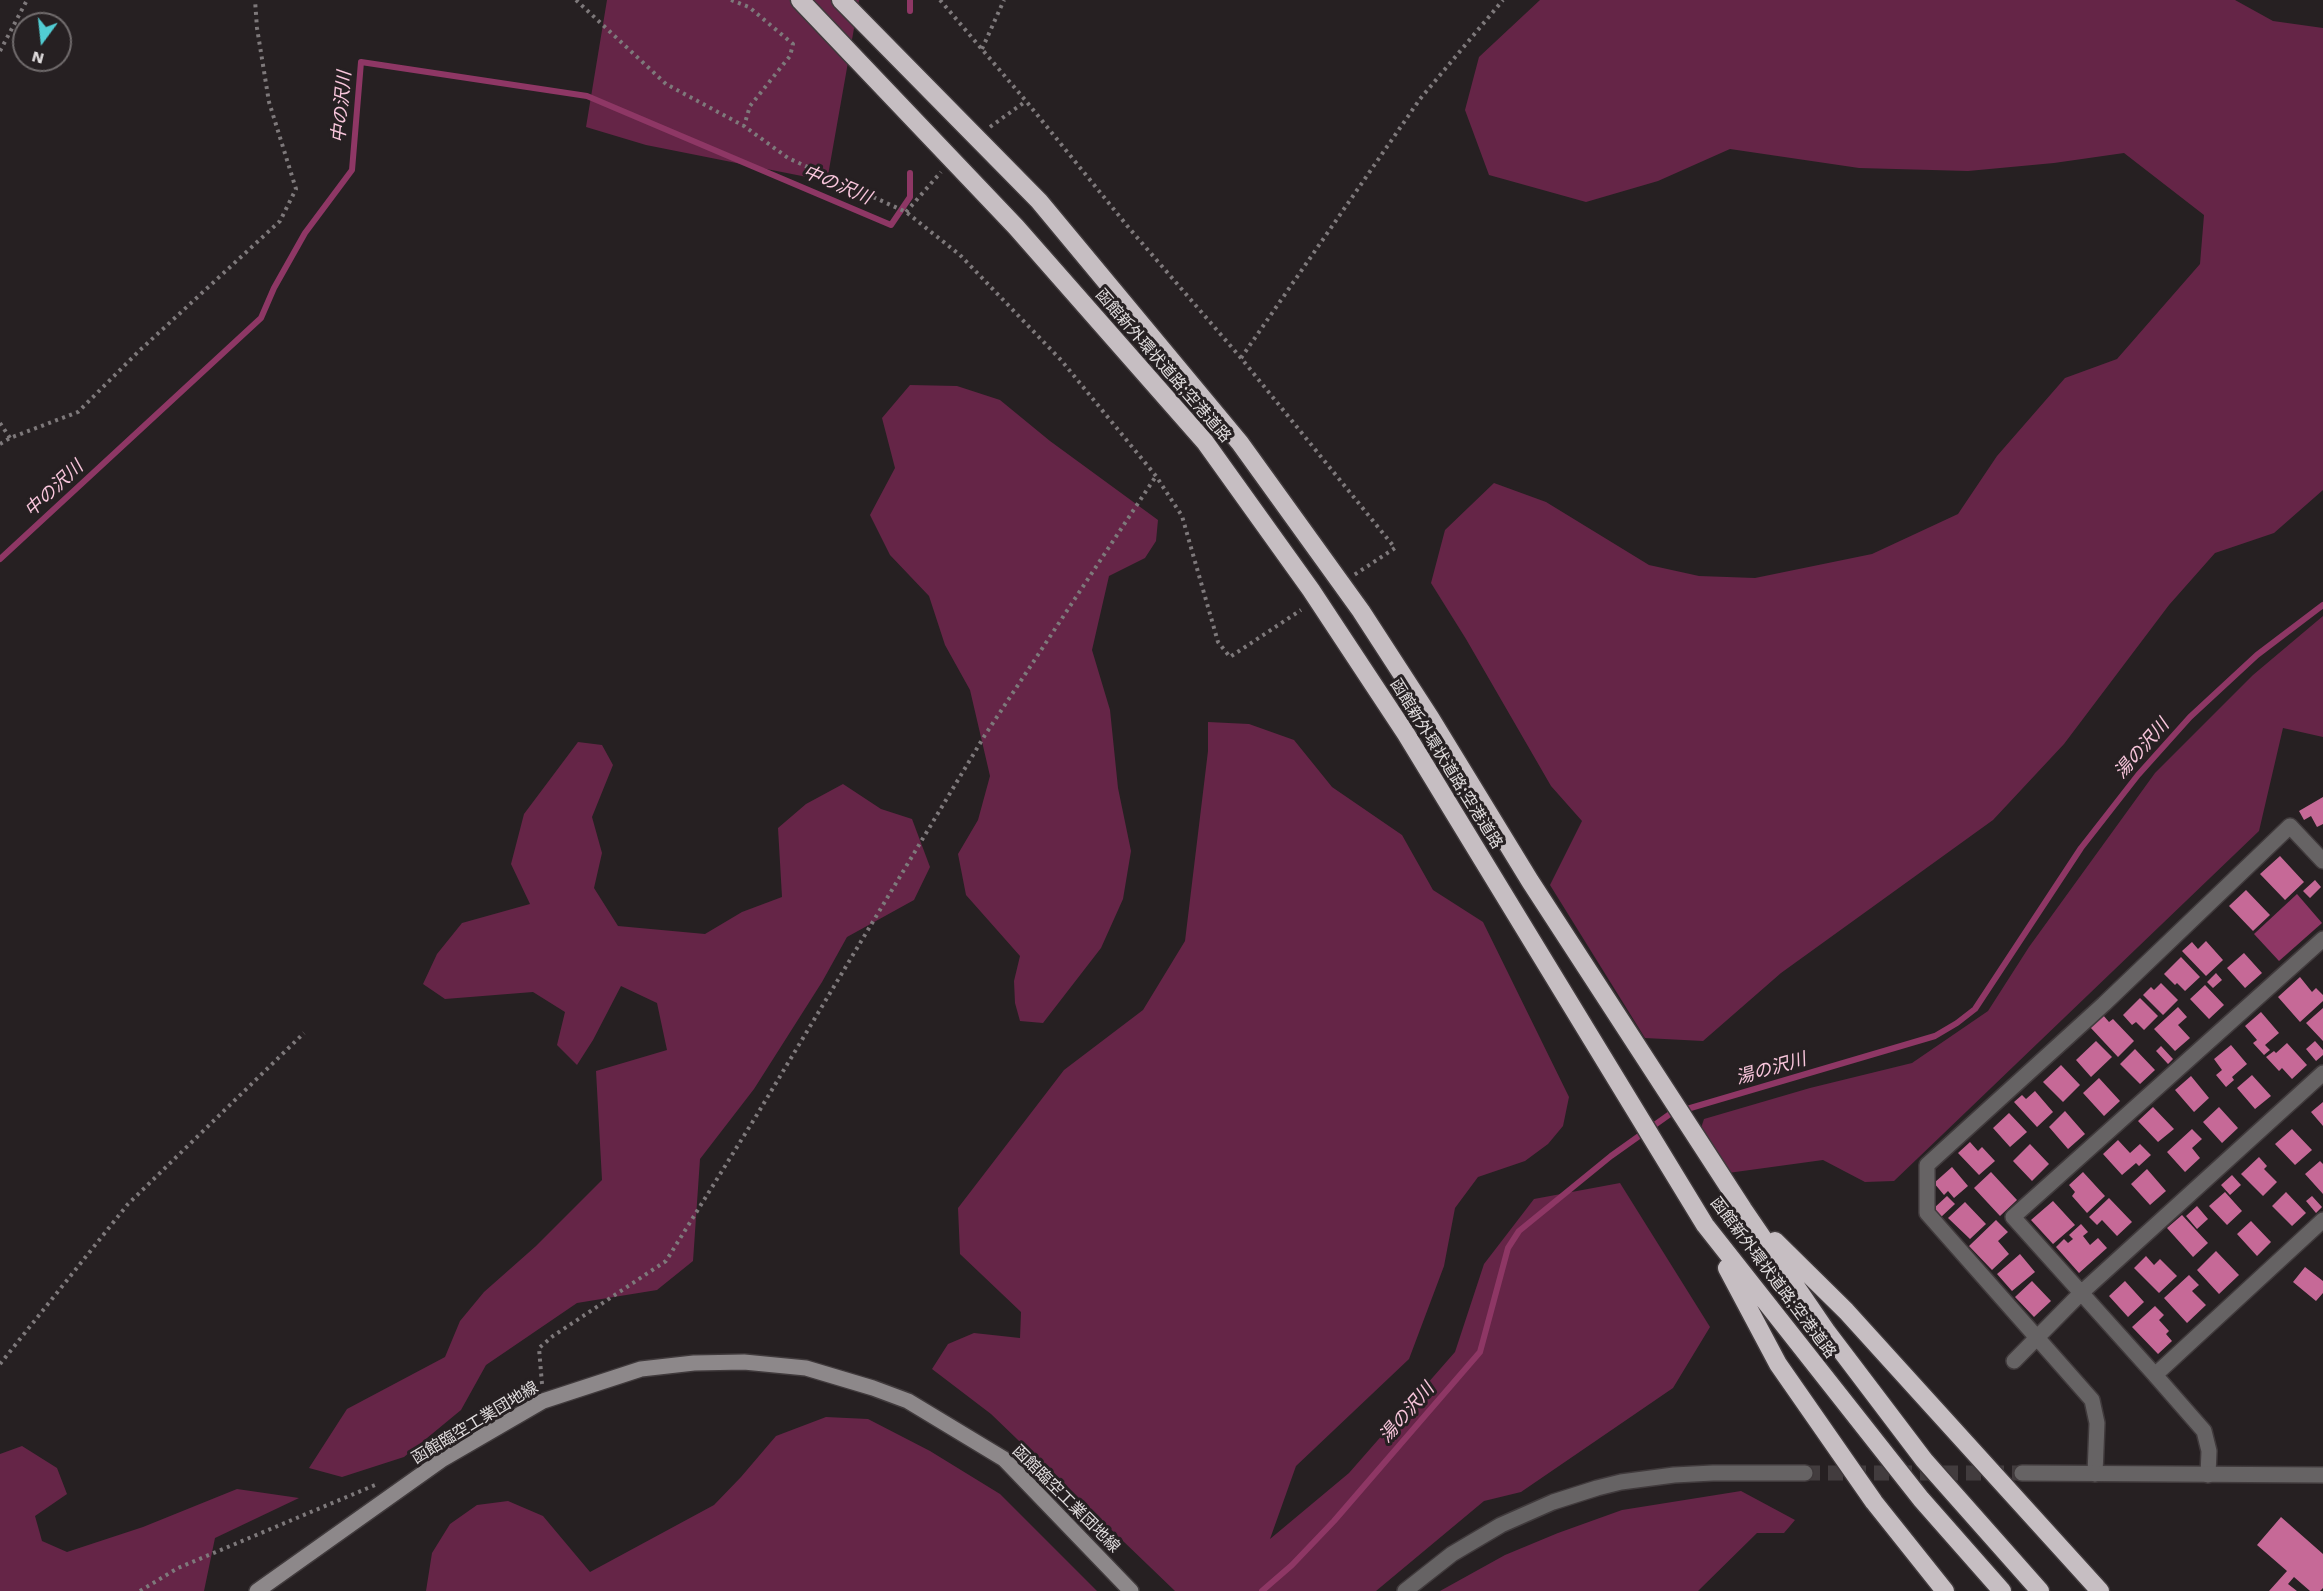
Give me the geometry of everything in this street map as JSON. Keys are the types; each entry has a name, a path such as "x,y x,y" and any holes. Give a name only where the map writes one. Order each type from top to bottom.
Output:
{"highway":[{"name":"函館新外環状道路;空港道路","path":"800,0 1016,227 1205,442 1311,590 1406,734 1748,1293 1921,1499 2002,1591"},
{"name":"函館新外環状道路;空港道路","path":"842,0 1039,201 1240,443 1361,611 1431,718 1530,881 1743,1209 1790,1265 1827,1332 1924,1460 2040,1591"},
{"path":"1790,1265 1846,1311 2100,1591"},
{"path":"1748,1293 1785,1374 1874,1502 1945,1591"}],"main road":[{"name":"函館臨空工業団地線","path":"257,1591 443,1459 543,1401 641,1369 694,1363 744,1362 806,1368 908,1401 1004,1458 1131,1591"}],"street":[{"path":"2095,1474 2097,1423 2092,1400 1927,1213 1927,1165 2104,1004 2290,826 2323,861"},
{"path":"2208,1474 2209,1450 2204,1431 2013,1217 2323,939"},
{"path":"2014,1361 2080,1293 2323,1073"},
{"path":"2155,1376 2323,1221"},
{"path":"1405,1591 1452,1554 1501,1525 1553,1502 1581,1493 1621,1482 1674,1475 1805,1473"},
{"path":"2022,1473 2323,1475"}],"path":[{"path":"0,51 27,0"},
{"path":"0,444 78,412 139,351 280,221 296,189 269,102 257,28 255,0"},
{"path":"576,0 666,84 744,126 788,158 906,212 960,255 1061,360 1156,476 1182,516 1218,642 1230,657 1301,610"},
{"path":"730,0 749,7 793,44 790,56 750,106 744,126"},
{"path":"940,0 1129,228 1241,358 1395,548 1354,576"},
{"path":"982,49 1004,0"},
{"path":"1241,358 1420,99 1503,0"},
{"path":"987,129 1026,101"},
{"path":"906,212 944,169"},
{"path":"0,423 10,438"},
{"path":"543,1401 539,1348 666,1261 762,1108 985,735 1156,476"},
{"path":"0,1364 128,1204 304,1033"},
{"path":"140,1591 178,1568 378,1484"}],"shaded area":[{"path":"607,0 859,0 827,181 646,145 586,127"},
{"path":"1540,0 2235,0 2273,21 2323,28 2323,490 2274,533 2215,553 2169,605 2064,744 1993,820 1781,973 1703,1041 1645,1038 1550,885 1582,821 1551,786 1431,583 1445,530 1494,483 1546,502 1649,565 1699,576 1755,578 1872,554 1958,514 1997,456 2065,378 2117,359 2200,264 2204,215 2124,153 2054,163 1968,171 1859,168 1730,149 1658,181 1586,202 1489,175 1465,110 1479,57"},
{"path":"910,385 957,386 1000,400 1050,441 1158,520 1156,541 1145,558 1109,576 1092,650 1110,710 1118,788 1131,851 1123,899 1101,948 1043,1023 1020,1021 1015,1003 1014,981 1020,956 966,895 958,854 978,820 990,776 970,690 945,645 929,596 890,555 870,515 895,468 882,418"},
{"path":"2323,616 2323,737 2283,728 2259,831 1894,1181 1865,1182 1823,1160 1728,1173 1694,1149 1704,1119 1810,1088 1912,1063 1988,1011 2029,947 2155,773 2253,675"},
{"path":"1208,722 1249,724 1294,740 1332,787 1402,835 1433,890 1483,922 1569,1097 1563,1126 1548,1144 1525,1161 1478,1177 1455,1208 1444,1266 1409,1359 1296,1466 1270,1539 1349,1473 1455,1352 1484,1264 1534,1199 1620,1183 1710,1327 1673,1388 1521,1492 1484,1501 1376,1591 1175,1591 991,1414 932,1369 948,1344 974,1333 1020,1338 1021,1312 960,1254 958,1208 1064,1070 1143,1010 1185,941 1208,751"},
{"path":"578,742 602,745 613,765 592,817 602,853 594,888 618,926 705,934 742,912 782,897 778,828 806,804 843,784 881,809 912,819 930,867 914,900 847,937 822,982 754,1089 700,1159 693,1261 657,1290 577,1303 486,1365 461,1410 404,1457 342,1477 309,1468 347,1409 445,1357 460,1321 484,1292 536,1246 602,1180 596,1071 667,1050 657,1003 621,986 593,1040 577,1065 557,1045 565,1012 533,992 445,999 423,984 437,954 462,923 530,904 511,864 524,814"},
{"path":"2297,894 2322,923 2279,961 2254,934"},
{"path":"826,1417 868,1419 930,1451 1000,1494 1097,1591 426,1591 432,1553 450,1524 477,1505 508,1501 543,1516 590,1572 714,1505 776,1436"},
{"path":"22,1446 57,1468 67,1494 35,1516 42,1541 67,1552 143,1527 237,1489 299,1498 215,1538 204,1591 0,1591 0,1454"},
{"path":"1741,1491 1795,1520 1784,1533 1757,1533 1698,1591 1440,1591 1505,1555 1622,1510"}],"building":[{"path":"2323,797 2323,824 2317,827 2311,816 2304,820 2299,811"},
{"path":"2280,856 2304,882 2285,900 2260,874"},
{"path":"2315,880 2321,887 2310,898 2303,891"},
{"path":"2246,890 2270,915 2253,931 2229,906"},
{"path":"2206,941 2223,960 2206,976 2182,951 2192,942 2198,949"},
{"path":"2244,953 2262,973 2245,988 2227,968"},
{"path":"2181,957 2200,977 2185,991 2164,974"},
{"path":"2216,973 2222,980 2213,988 2207,982"},
{"path":"2300,977 2312,992 2316,988 2323,995 2323,1001 2300,1022 2278,997"},
{"path":"2161,983 2178,1000 2163,1015 2143,995 2151,987 2154,990"},
{"path":"2205,985 2224,1005 2209,1019 2190,999"},
{"path":"2140,998 2158,1016 2144,1030 2136,1022 2132,1025 2123,1015"},
{"path":"2178,1007 2187,1017 2178,1025 2190,1038 2175,1051 2154,1029"},
{"path":"2323,1008 2323,1041 2306,1023"},
{"path":"2261,1012 2279,1033 2265,1045 2270,1050 2264,1055 2253,1043 2257,1040 2245,1026"},
{"path":"2103,1015 2109,1022 2113,1019 2134,1041 2118,1057 2090,1027"},
{"path":"2096,1041 2112,1057 2091,1077 2076,1060"},
{"path":"2315,1041 2323,1050 2323,1055 2316,1061 2306,1049"},
{"path":"2287,1043 2307,1065 2292,1079 2282,1068 2279,1071 2266,1057 2274,1051 2276,1053"},
{"path":"2231,1045 2247,1064 2232,1077 2234,1080 2226,1087 2216,1075 2222,1070 2214,1059"},
{"path":"2161,1046 2173,1059 2168,1064 2156,1051"},
{"path":"2135,1049 2155,1070 2140,1084 2120,1064"},
{"path":"2061,1065 2080,1085 2063,1102 2043,1082"},
{"path":"2252,1075 2271,1096 2255,1109 2237,1088"},
{"path":"2191,1076 2209,1098 2194,1112 2175,1090"},
{"path":"2099,1078 2120,1101 2104,1116 2083,1093"},
{"path":"2035,1091 2053,1112 2037,1127 2014,1102 2022,1095 2026,1099"},
{"path":"2323,1102 2323,1126 2311,1112"},
{"path":"2153,1107 2174,1129 2158,1142 2138,1121"},
{"path":"2219,1107 2238,1128 2222,1143 2203,1122"},
{"path":"2065,1111 2085,1134 2068,1149 2049,1127"},
{"path":"2009,1113 2027,1132 2010,1147 1993,1128"},
{"path":"2192,1129 2202,1139 2192,1148 2200,1158 2185,1172 2167,1152"},
{"path":"2292,1129 2312,1150 2295,1165 2275,1144"},
{"path":"2118,1140 2130,1153 2140,1144 2151,1155 2139,1166 2136,1163 2122,1175 2103,1154"},
{"path":"1970,1142 1978,1151 1982,1147 1995,1161 1979,1175 1958,1153"},
{"path":"2030,1144 2049,1164 2032,1181 2013,1161"},
{"path":"2259,1157 2267,1166 2264,1169 2277,1182 2263,1196 2241,1174"},
{"path":"2320,1161 2323,1164 2323,1194 2305,1174"},
{"path":"1952,1167 1968,1186 1954,1198 1948,1191 1944,1195 1934,1183"},
{"path":"2147,1169 2166,1191 2150,1205 2131,1184"},
{"path":"1991,1172 2017,1200 2000,1216 1974,1188"},
{"path":"2083,1172 2105,1196 2087,1213 2072,1196 2075,1192 2069,1185"},
{"path":"2232,1175 2241,1185 2230,1195 2221,1185"},
{"path":"2225,1192 2242,1211 2227,1225 2209,1206"},
{"path":"2286,1192 2306,1213 2292,1226 2272,1206"},
{"path":"1947,1196 1955,1204 1941,1217 1933,1209"},
{"path":"2312,1196 2322,1207 2316,1213 2306,1201"},
{"path":"2109,1198 2132,1222 2117,1236 2102,1220 2097,1225 2089,1217"},
{"path":"2053,1201 2075,1225 2053,1244 2031,1220"},
{"path":"1965,1202 1986,1224 1970,1239 1948,1218"},
{"path":"2197,1206 2208,1219 2197,1229 2186,1216"},
{"path":"2182,1215 2208,1243 2193,1257 2167,1228"},
{"path":"1996,1220 2008,1232 1998,1241 2009,1254 1992,1270 1969,1246"},
{"path":"2251,1221 2271,1242 2257,1256 2237,1234"},
{"path":"2081,1224 2088,1232 2083,1236 2090,1245 2098,1238 2107,1248 2079,1273 2056,1247 2064,1239 2068,1243 2073,1239 2069,1235"},
{"path":"2216,1251 2239,1275 2219,1294 2197,1270"},
{"path":"2020,1254 2035,1272 2012,1291 1997,1274"},
{"path":"2146,1256 2154,1265 2160,1259 2177,1276 2159,1293 2134,1268"},
{"path":"2305,1267 2323,1281 2323,1293 2316,1301 2293,1282"},
{"path":"2189,1275 2199,1285 2192,1291 2206,1305 2187,1323 2164,1298"},
{"path":"2032,1281 2051,1301 2034,1317 2015,1297"},
{"path":"2125,1281 2144,1302 2128,1317 2109,1296"},
{"path":"2155,1306 2164,1315 2159,1320 2169,1331 2166,1334 2172,1341 2158,1354 2132,1327"},
{"path":"2281,1517 2323,1554 2323,1588 2320,1591 2310,1591 2294,1577 2288,1584 2297,1591 2269,1591 2287,1571 2257,1545"}],"waterway":[{"name":"中の沢川","path":"910,0 910,11"},
{"name":"中の沢川","path":"0,559 261,318 274,288 305,233 352,170 361,62 587,96 891,225 910,197 910,173"},
{"name":"湯の沢川","path":"1262,1591 1292,1565 1334,1521 1480,1352 1508,1248 1519,1231 1611,1156 1670,1114 1935,1036 1975,1009 2081,848 2138,775 2190,717 2257,655 2323,605"}],"tunnel":[{"path":"1805,1473 2022,1473"}]}
